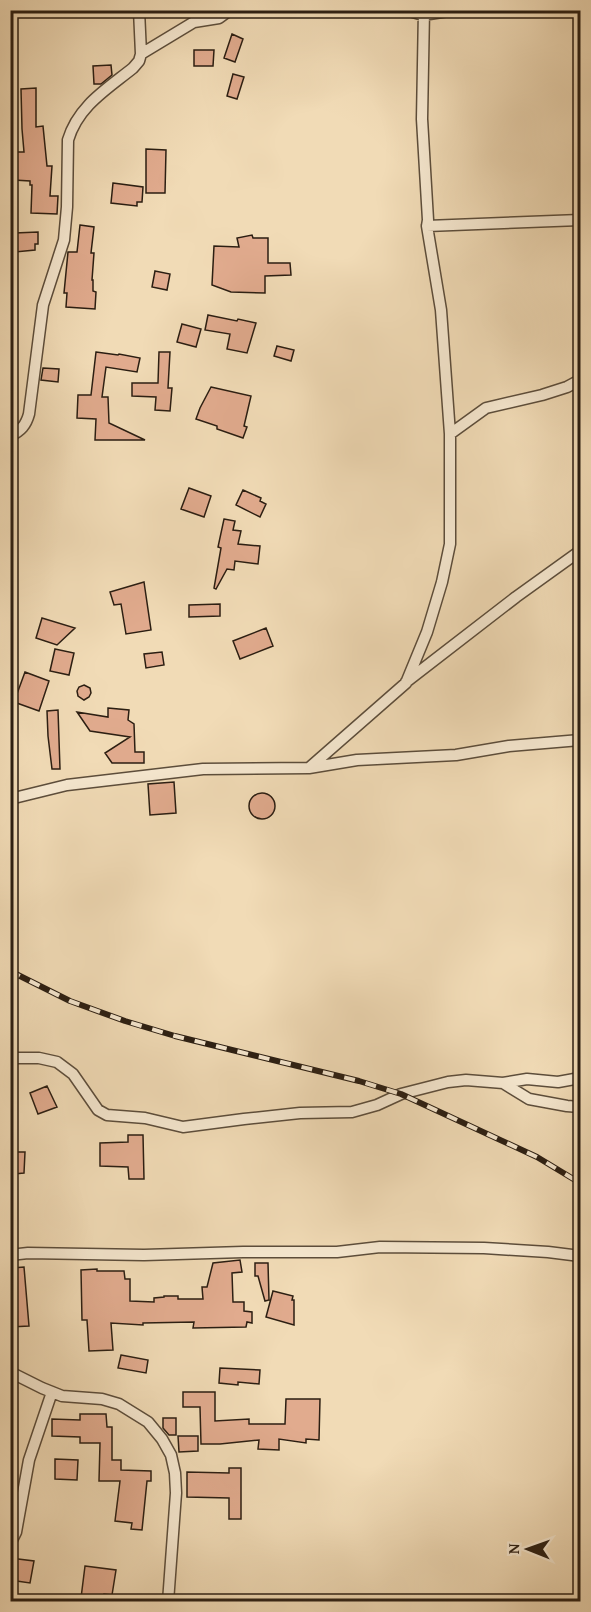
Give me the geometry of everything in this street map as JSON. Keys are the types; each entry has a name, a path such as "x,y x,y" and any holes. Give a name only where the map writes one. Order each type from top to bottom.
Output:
{"street":[{"path":"10,436 19,432 29,414 43,305 64,240 68,140 71,130 80,112 134,68 139,61 141,54 139,10"},
{"path":"141,54 194,22 219,18 230,10"},
{"path":"406,10 423,13 455,10"},
{"path":"405,683 427,632 442,582 450,544 450,434 441,310 427,226 422,119 423,13"},
{"path":"427,226 580,220"},
{"path":"450,434 486,408 542,395 580,380"},
{"path":"309,768 405,683 516,597 580,551"},
{"path":"10,799 67,785 203,769 309,768 357,760 456,755 509,746 580,740"},
{"path":"10,1058 39,1058 57,1062 73,1074 98,1110 107,1115 145,1118 183,1128 300,1113 352,1112 377,1105 401,1094 448,1082 466,1080 503,1083 527,1079 558,1082 580,1078"},
{"path":"503,1083 529,1099 580,1107"},
{"path":"10,1255 337,1251 392,1247 484,1248 580,1256"},
{"path":"10,1372 62,1396 102,1399 119,1404 148,1422 162,1439 171,1455 176,1493 168,1602"},
{"path":"10,1544 16,1532 29,1460 52,1392"}],"building":[{"path":"232,34 243,39 235,62 224,58"},
{"path":"194,50 214,50 213,66 194,66"},
{"path":"111,65 112,75 101,84 94,84 93,66"},
{"path":"233,74 244,77 237,99 227,96"},
{"path":"36,88 36,127 43,126 47,166 52,166 50,196 58,196 57,214 31,213 32,185 30,181 14,180 14,165 10,165 10,152 24,152 21,89"},
{"path":"146,149 166,150 165,193 146,193"},
{"path":"113,183 143,187 142,202 137,202 137,206 111,203"},
{"path":"80,225 94,227 91,253 94,253 92,280 93,291 96,292 95,309 66,307 67,293 64,293 68,252 77,252"},
{"path":"38,232 38,244 35,244 35,250 15,252 15,233"},
{"path":"252,235 253,238 268,238 268,263 290,263 291,275 265,276 265,293 231,292 212,285 214,246 239,247 237,238"},
{"path":"155,271 170,274 167,290 152,287"},
{"path":"208,315 256,323 247,353 227,349 230,334 205,330"},
{"path":"182,324 201,329 196,347 177,342"},
{"path":"277,346 294,350 291,361 274,356"},
{"path":"96,352 140,358 137,372 106,367 102,397 108,397 109,423 145,440 95,440 96,419 77,418 78,395 91,395"},
{"path":"159,352 170,352 168,388 172,388 170,411 155,410 156,397 132,396 132,383 158,383"},
{"path":"43,368 59,369 58,382 41,380"},
{"path":"211,387 251,396 244,426 247,427 243,438 196,419"},
{"path":"189,488 211,496 204,517 181,509"},
{"path":"243,490 261,498 260,501 266,504 260,517 236,505"},
{"path":"224,519 235,521 233,530 241,531 238,544 260,546 258,564 235,561 234,570 227,569 216,589 214,588 221,548 218,547"},
{"path":"144,582 151,630 126,634 121,604 114,605 110,592"},
{"path":"220,604 220,616 189,617 189,605"},
{"path":"42,618 75,628 57,645 36,638"},
{"path":"266,628 273,646 240,659 233,641"},
{"path":"55,649 74,653 69,675 50,671"},
{"path":"162,652 164,665 146,668 144,654"},
{"path":"25,672 49,681 39,711 14,702"},
{"path":"84,685 90,688 91,693 84,700 78,696 77,691"},
{"path":"108,708 129,710 128,720 134,724 135,752 144,752 144,763 112,763 105,753 130,737 90,731 77,712 108,717"},
{"path":"58,710 60,769 52,769 47,711"},
{"path":"174,782 176,813 150,815 148,784"},
{"path":"262,793 271,797 275,806 271,815 262,819 253,815 249,806 253,797"},
{"path":"47,1086 57,1107 38,1114 30,1093"},
{"path":"128,1135 143,1135 144,1179 129,1179 128,1167 100,1166 100,1143 128,1142"},
{"path":"13,1152 25,1152 24,1173 14,1174"},
{"path":"240,1260 242,1272 232,1273 233,1302 244,1302 244,1311 252,1312 252,1323 247,1322 246,1327 193,1328 194,1322 143,1323 143,1325 111,1323 113,1350 89,1351 87,1320 82,1320 81,1270 124,1271 125,1279 130,1279 130,1301 154,1302 154,1298 164,1296 178,1296 178,1299 203,1299 202,1287 207,1287 213,1263"},
{"path":"255,1263 268,1263 269,1300 265,1301 258,1276 255,1276"},
{"path":"24,1267 29,1326 10,1327 10,1313 16,1313 12,1268"},
{"path":"273,1291 293,1296 294,1325 266,1317"},
{"path":"121,1355 148,1360 146,1373 118,1368"},
{"path":"220,1368 260,1370 259,1384 219,1383"},
{"path":"183,1392 215,1392 215,1421 249,1419 249,1424 285,1424 286,1399 320,1399 319,1440 306,1439 306,1443 279,1439 279,1450 258,1449 259,1440 201,1444 200,1407 183,1407"},
{"path":"80,1414 106,1414 107,1427 112,1427 112,1460 121,1460 121,1470 151,1471 151,1481 147,1481 142,1530 131,1529 132,1523 115,1521 120,1481 99,1481 100,1443 80,1443 80,1437 52,1436 52,1419 80,1420"},
{"path":"163,1418 176,1418 176,1435 169,1435 163,1428"},
{"path":"178,1436 198,1436 198,1451 179,1452"},
{"path":"55,1459 78,1460 77,1480 55,1479"},
{"path":"229,1468 241,1468 241,1519 229,1519 229,1498 187,1497 187,1472 229,1473"},
{"path":"10,1558 34,1561 30,1583 10,1580"},
{"path":"85,1566 116,1570 112,1595 104,1594 103,1602 92,1602 92,1599 81,1598"}],"railway":[{"path":"10,971 70,1001 125,1021 175,1036 359,1081 401,1094 537,1157 580,1183"}]}
